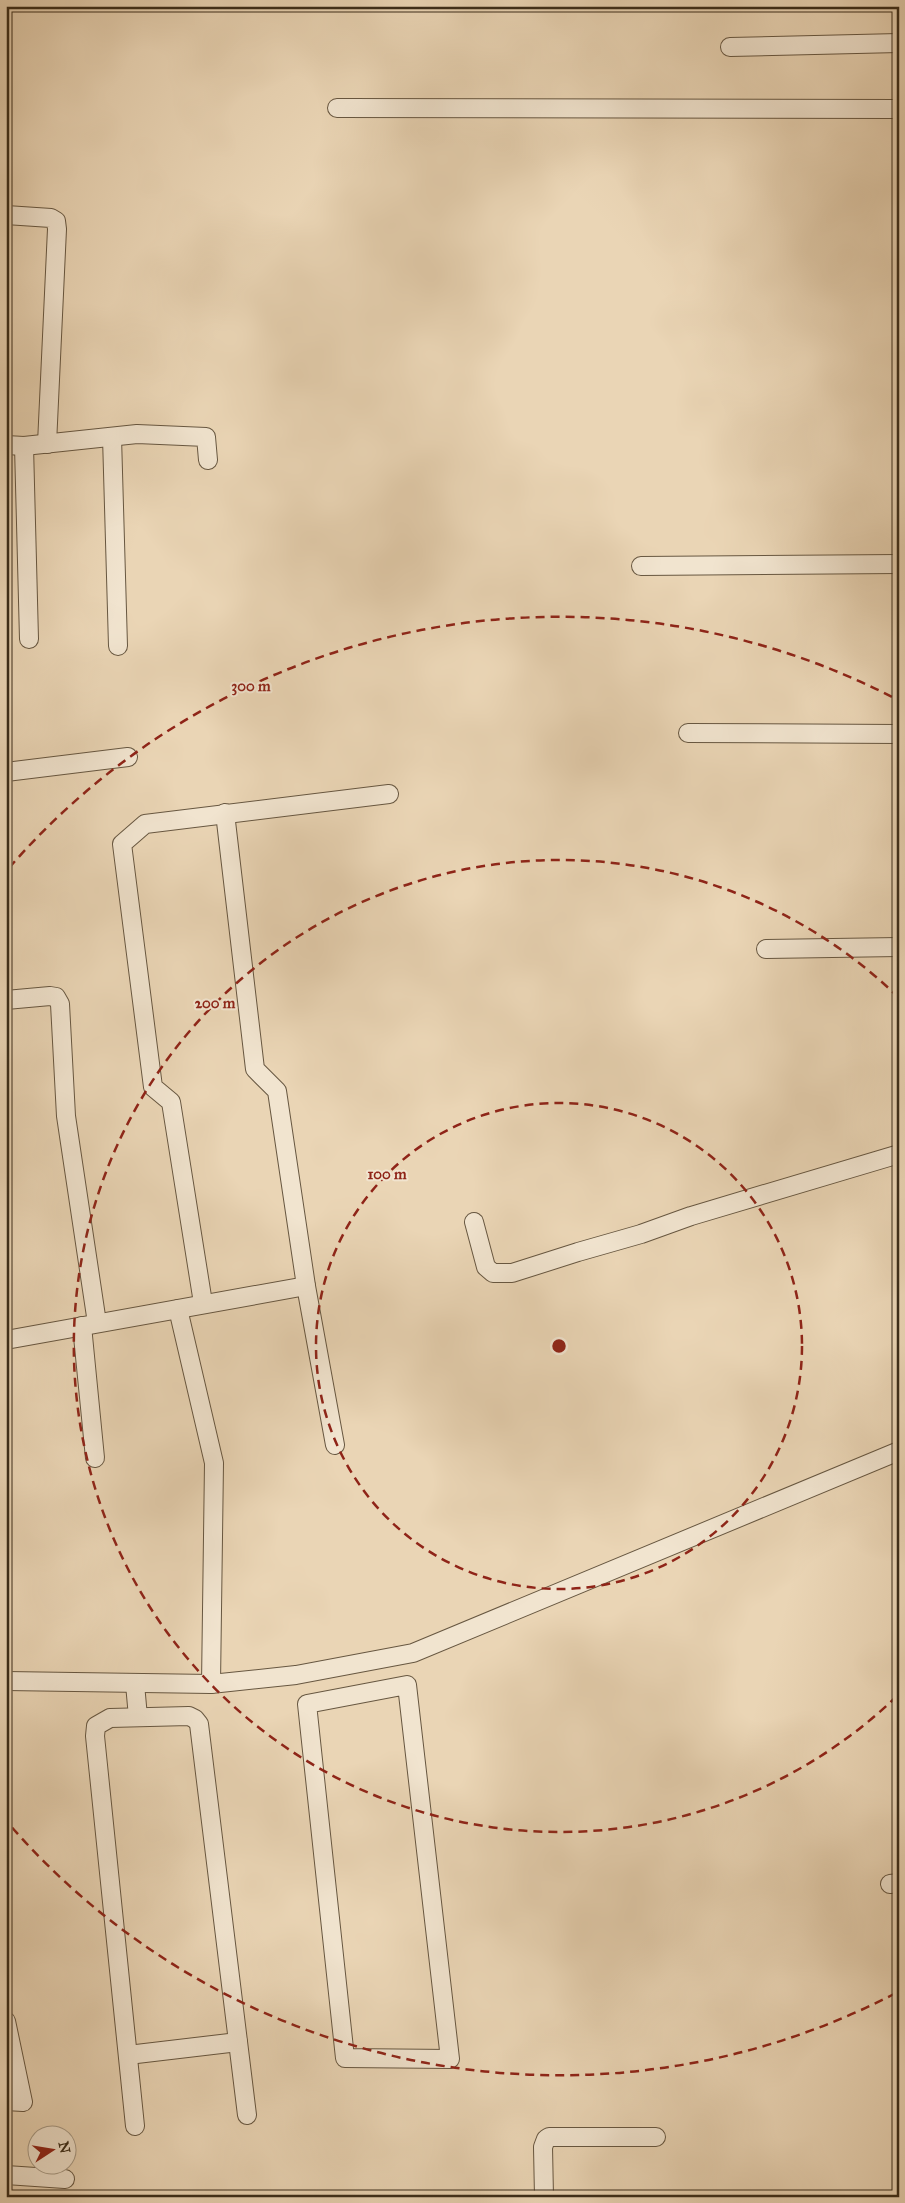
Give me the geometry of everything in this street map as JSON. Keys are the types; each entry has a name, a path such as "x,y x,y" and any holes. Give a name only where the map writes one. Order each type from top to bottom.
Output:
{"street":[{"path":"730,47 899,43"},
{"path":"337,108 899,109"},
{"path":"6,215 51,218 56,221 47,444"},
{"path":"6,445 24,446 137,434 206,437 208,460"},
{"path":"112,437 118,646"},
{"path":"24,446 29,639"},
{"path":"642,566 899,564"},
{"path":"688,733 899,734"},
{"path":"6,772 128,758"},
{"path":"203,1303 171,1102 153,1087 122,844 146,824 389,794"},
{"path":"225,813 255,1069 277,1091 306,1286 335,1445"},
{"path":"766,949 899,947"},
{"path":"6,1000 50,996 56,997 60,1004 66,1116 90,1324 95,1458"},
{"path":"474,1222 486,1267 493,1273 512,1273 641,1234 691,1216 899,1154"},
{"path":"6,1340 203,1303 306,1286"},
{"path":"178,1309 214,1463 211,1684"},
{"path":"6,1680 211,1684 296,1675 413,1653 899,1451"},
{"path":"351,1666 356,1695"},
{"path":"135,1684 138,1717"},
{"path":"407,1685 450,2059 345,2058 307,1704 356,1695 407,1685"},
{"path":"135,2126 95,1736 96,1726 110,1718 189,1716 199,1724 247,2115"},
{"path":"6,2021 23,2102 6,2101"},
{"path":"128,2055 238,2042"},
{"path":"544,2197 543,2147 546,2138 656,2137"},
{"path":"6,2175 65,2179"}]}
